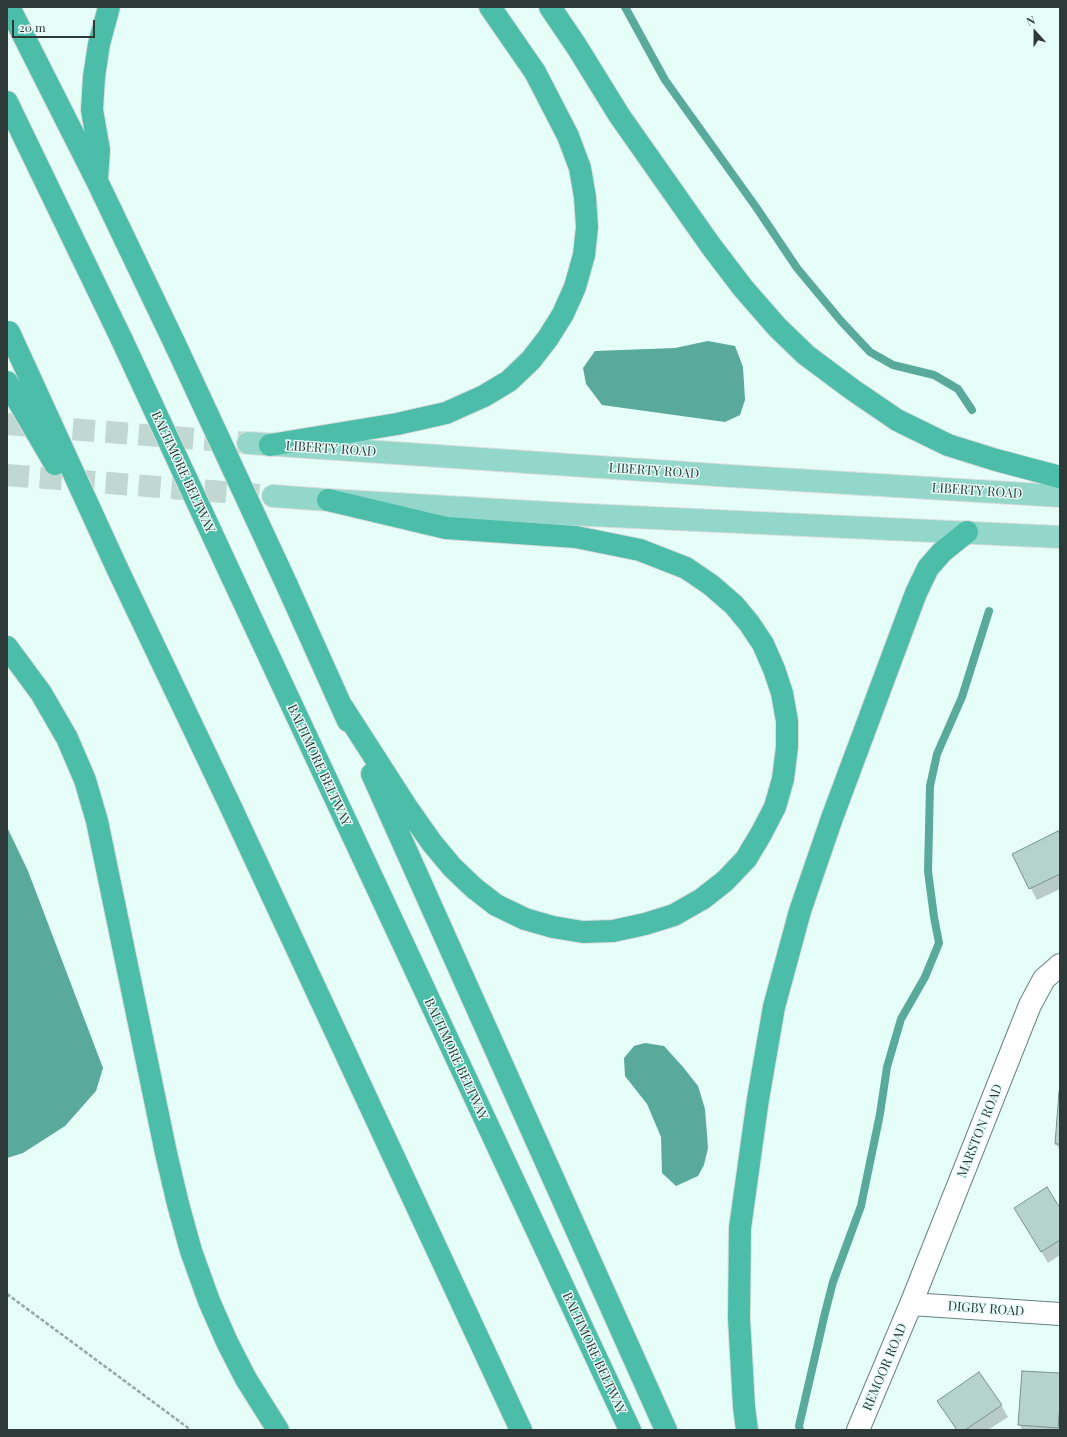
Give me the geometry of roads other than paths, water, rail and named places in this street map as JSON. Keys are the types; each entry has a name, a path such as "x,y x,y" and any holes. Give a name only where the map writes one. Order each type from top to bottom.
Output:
{"highway":[{"path":"9,7 97,181 175,344 286,583 666,1430"},
{"path":"97,181 99,150 92,110 94,77 99,44 109,7"},
{"path":"270,445 397,424 446,413 459,408 484,396 509,381 535,355 564,314 575,288 584,255 587,227 585,197 580,168 568,136 535,72 490,7"},
{"path":"550,7 578,47 620,115 711,246 743,288 777,327 806,354 853,390 897,420 942,442 996,460 1060,477"},
{"name":"BALTIMORE BELTWAY","path":"7,102 122,340 630,1430"},
{"path":"8,331 117,568 522,1430"},
{"path":"7,382 117,568"},
{"path":"328,500 446,528 576,537 640,550 686,568 711,585 734,605 749,623 763,644 774,669 782,693 787,721 787,747 783,779 775,807 762,834 746,859 725,881 702,899 674,915 645,924 613,931 583,932 553,927 525,919 496,905 474,888 452,867 432,843 406,806 343,708"},
{"path":"747,1430 744,1407 739,1318 740,1228 758,1099 774,1007 800,911 916,593 928,568 942,552 967,532"},
{"path":"7,647 48,706 67,738 85,780 97,821 166,1153 191,1251 209,1301 227,1342 246,1378 278,1430"}],"main road":[{"name":"LIBERTY ROAD","path":"248,443 1060,496"},
{"path":"273,496 576,515 1060,537"}],"street":[{"name":"MARSTON ROAD","path":"911,1304 1030,1005 1044,979 1060,965"},
{"name":"DIGBY ROAD","path":"911,1304 1060,1314"},
{"name":"REMOOR ROAD","path":"858,1430 911,1304"}],"waterway":[{"path":"625,7 665,80 756,207 797,268 841,321 870,352 893,365 934,375 958,389 972,410"},
{"path":"800,1430 799,1426 833,1282 861,1206 880,1114 887,1067 901,1019 925,977 939,943 928,871 930,786 937,754 962,697 989,611"}],"tunnel":[{"path":"7,424 248,443"},
{"path":"7,475 273,496"}]}
